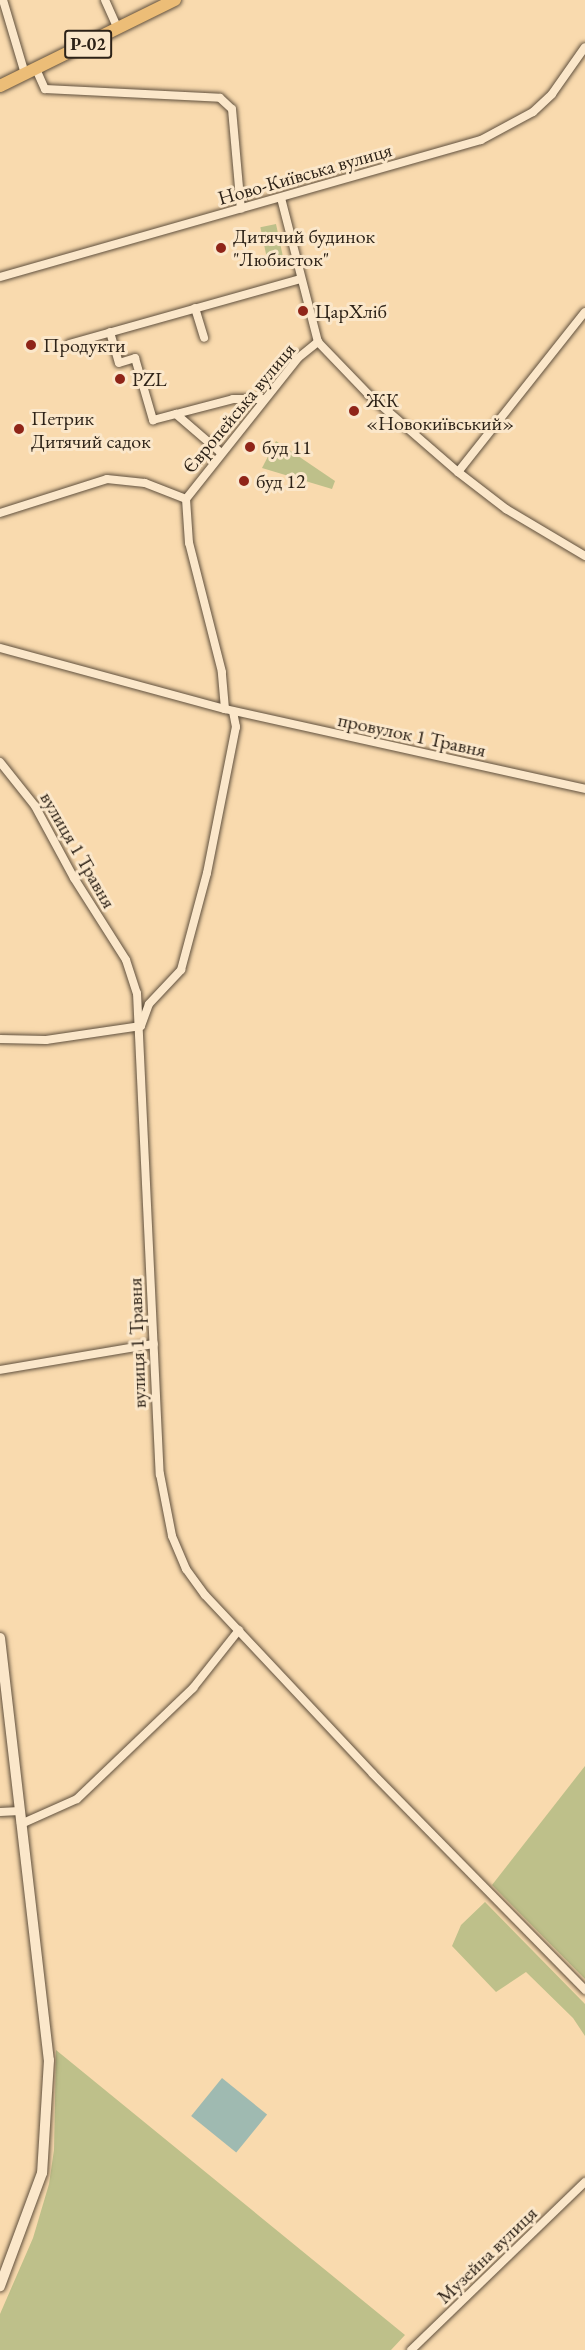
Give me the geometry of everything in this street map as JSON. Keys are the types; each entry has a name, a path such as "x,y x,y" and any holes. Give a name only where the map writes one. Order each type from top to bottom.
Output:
{"main road":[{"name":"Р-02","path":"0,86 175,0"}],"street":[{"path":"3,0 31,72 45,89 220,98 232,109 240,209"},
{"path":"105,0 118,29"},
{"name":"Ново-Київська вулиця","path":"0,277 393,167 508,128 552,94 585,47"},
{"path":"280,198 318,342 368,394 458,472 506,509 585,556"},
{"path":"69,344 300,279"},
{"path":"195,308 204,338"},
{"path":"458,472 585,312"},
{"path":"111,332 119,363 135,358 153,420 233,399 263,399"},
{"name":"Європейська вулиця","path":"229,710 222,672 189,543 186,499 263,399 298,358 318,342"},
{"path":"176,414 220,452"},
{"path":"0,513 107,479 145,483 186,499"},
{"name":"провулок 1 Травня","path":"0,648 229,710 585,789"},
{"path":"0,1039 46,1040 141,1026 149,1004 181,970 207,873 236,727 229,710"},
{"name":"вулиця 1 Травня","path":"0,762 35,806 74,878 126,960 137,993 141,1026 160,1474 172,1536 186,1569 239,1630 373,1774 585,1990"},
{"path":"0,1370 154,1344"},
{"path":"21,1824 76,1799 193,1688 239,1630"},
{"path":"0,1638 3,1691 20,1811 49,2060 47,2133 42,2173 0,2286"},
{"path":"0,1812 20,1811"},
{"name":"Музейна вулиця","path":"411,2350 585,2182"}],"green space":[{"path":"276,224 285,265 269,268 260,227"},
{"path":"276,441 335,481 332,489 262,468"},
{"path":"585,1766 585,1979 492,1885"},
{"path":"485,1902 585,2004 585,2036 573,2018 526,1972 496,1992 452,1946 461,1925"},
{"path":"56,2050 405,2335 391,2350 0,2350 0,2314 33,2238 49,2184 54,2150"}],"water":[{"path":"222,2078 267,2115 236,2153 191,2116"}],"place":[{"name":"Дитячий будинок \"Любисток\"","path":"221,248"},
{"name":"ЦарХліб","path":"303,311"},
{"name":"Продукти","path":"31,345"},
{"name":"PZL","path":"120,379"},
{"name":"ЖК «Новокиївський»","path":"354,411"},
{"name":"Петрик Дитячий садок","path":"19,429"},
{"name":"буд 11","path":"250,447"},
{"name":"буд 12","path":"244,481"}]}
